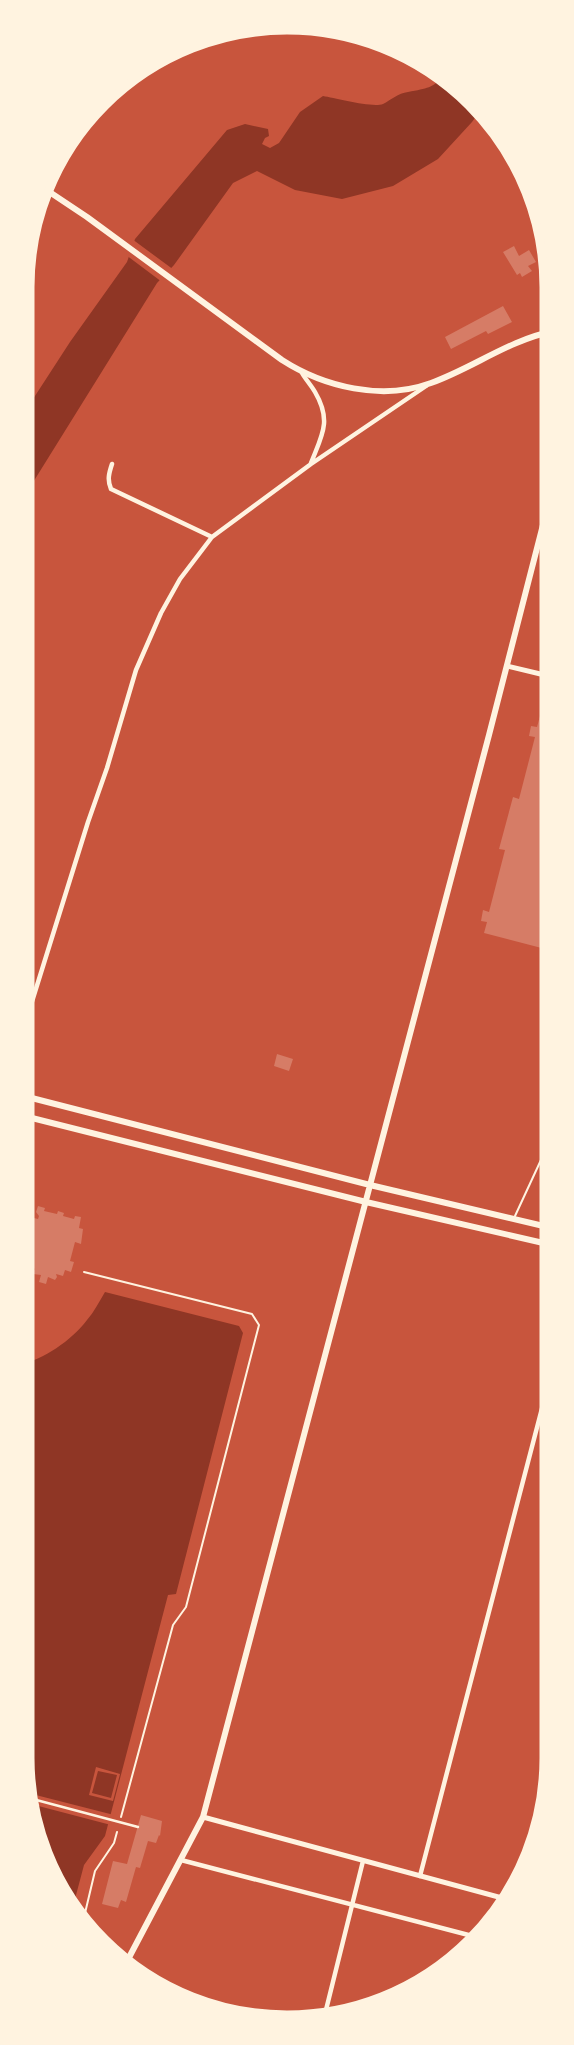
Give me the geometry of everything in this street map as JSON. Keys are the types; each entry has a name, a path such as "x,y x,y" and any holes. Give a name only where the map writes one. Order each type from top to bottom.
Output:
{"main road":[{"path":"48,191 282,360 302,373 341,386 379,390 430,383 520,341 544,334"},
{"path":"127,1960 203,1817 544,521"},
{"path":"30,1098 370,1185 544,1226"},
{"path":"30,1118 366,1202 544,1243"}],"street":[{"path":"302,373 316,394 325,426 311,464"},
{"path":"30,1008 136,670 180,579 212,537 311,464 430,383"},
{"path":"112,464 108,476 111,489 212,537"},
{"path":"507,666 544,675"},
{"path":"420,1876 544,1401"},
{"path":"33,1799 138,1827"},
{"path":"203,1817 503,1898"},
{"path":"181,1860 472,1936"},
{"path":"326,2012 363,1861"}],"lane":[{"path":"514,1219 544,1154"}],"path":[{"path":"84,1272 252,1314 259,1325 186,1607 173,1625 120,1821"},
{"path":"84,1916 95,1871 114,1843 117,1832"}],"shaded area":[{"path":"440,80 444,83 477,114 438,159 393,186 342,199 295,190 257,171 233,183 174,265 157,283 30,487 30,404 127,262 135,239 227,130 245,124 268,129 269,136 262,144 270,148 279,143 300,112 323,96 378,105 401,94"},
{"path":"105,1292 239,1326 243,1333 176,1594 168,1595 105,1836 84,1865 74,1902 56,1872 43,1841 30,1775 30,1361 65,1342 90,1317"}],"pier":[{"path":"132,239 174,270 162,282 126,255"},
{"path":"96,1767 120,1774 113,1801 89,1795","holes":["98,1771 117,1775 111,1798 92,1793"]},
{"path":"32,1794 114,1815 111,1825 34,1805"}],"building":[{"path":"514,246 519,256 529,250 536,262 528,266 532,271 522,277 520,273 517,275 503,252"},
{"path":"503,306 512,322 488,334 486,331 451,349 445,337"},
{"path":"540,716 544,717 544,949 484,933 487,922 481,921 483,910 489,912 505,850 499,849 513,797 519,799 535,737 529,736 531,726 537,727"},
{"path":"277,1054 293,1059 289,1071 274,1066"},
{"path":"38,1206 45,1208 44,1211 57,1214 58,1211 64,1213 63,1216 74,1219 75,1216 81,1217 79,1228 83,1229 81,1244 75,1242 70,1261 74,1262 71,1272 65,1270 63,1276 56,1274 55,1280 48,1277 46,1284 39,1282 41,1275 33,1274 35,1269 30,1267 33,1232 30,1231 30,1227 34,1218 38,1219"},
{"path":"141,1815 162,1821 160,1836 156,1843 148,1841 140,1868 136,1867 126,1902 121,1900 118,1908 102,1904 113,1861 127,1864"}]}
